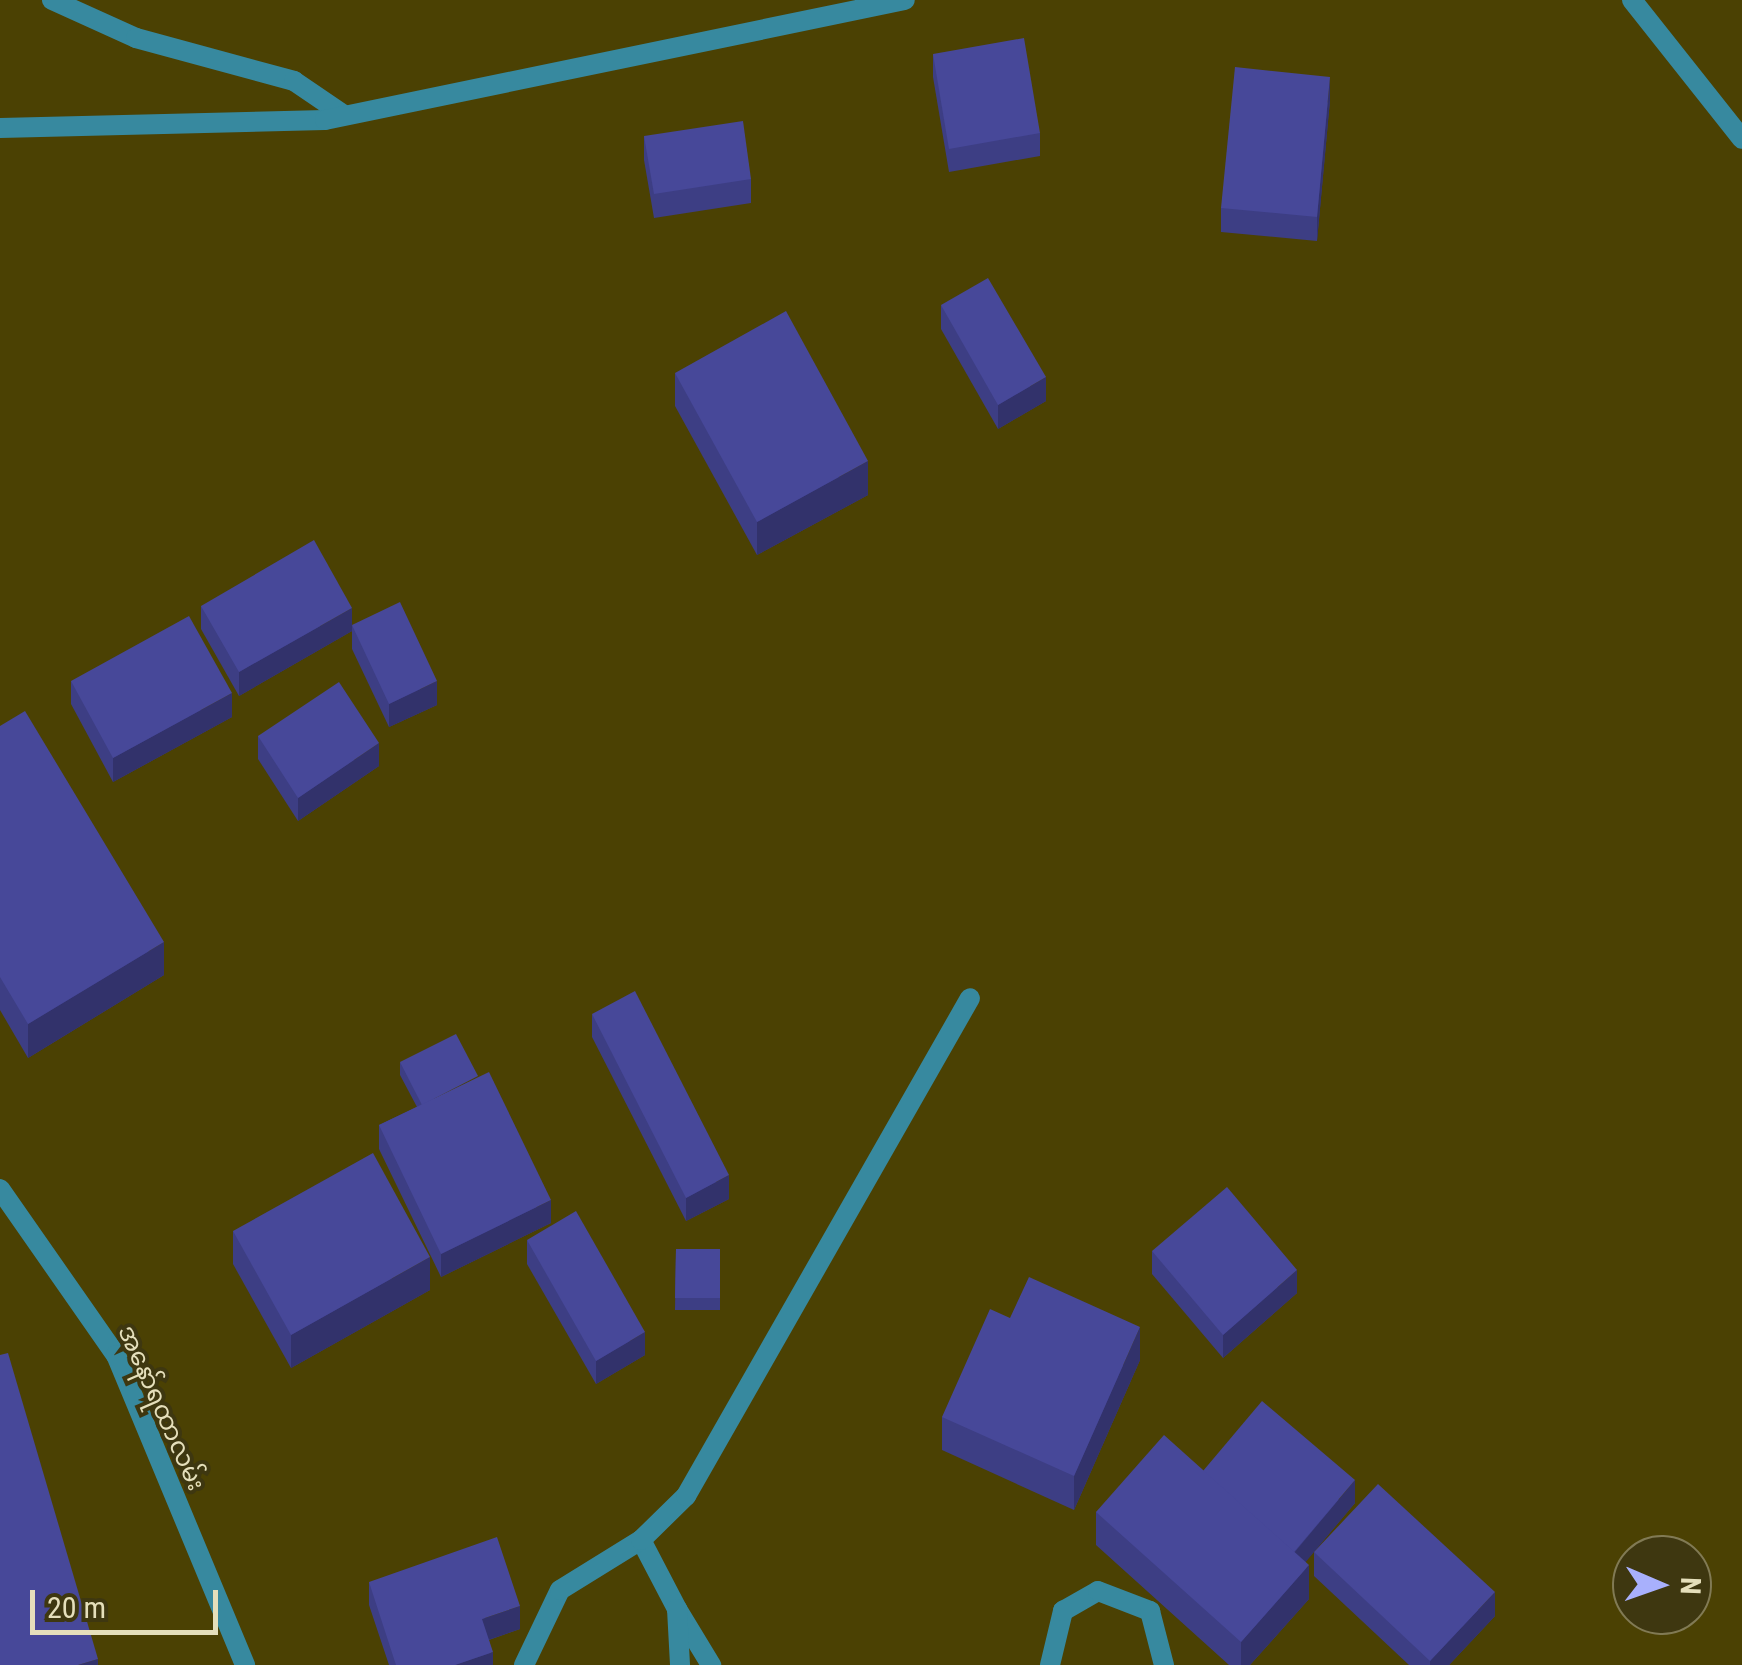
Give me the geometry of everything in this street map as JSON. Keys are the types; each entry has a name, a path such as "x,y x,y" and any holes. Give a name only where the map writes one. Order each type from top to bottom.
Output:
{"street":[{"path":"52,0 136,38 294,81 344,116"},
{"path":"0,128 218,128 344,116 905,0"},
{"path":"1632,0 1742,140"},
{"path":"524,1665 560,1590 641,1540 686,1496 756,1382 970,998"},
{"name":"အ‌နော်‌ရထာလမ်း","path":"0,1189 116,1355 244,1665"},
{"path":"641,1540 711,1665"},
{"path":"1050,1665 1063,1611 1098,1592 1150,1610 1161,1625 1164,1665"},
{"path":"677,1610 680,1665"}],"building":[{"path":"1024,38 1040,133 949,149 933,54"},
{"path":"1235,67 1330,77 1317,217 1221,208"},
{"path":"743,121 751,179 654,194 644,136"},
{"path":"988,278 1046,377 998,405 941,305"},
{"path":"786,311 868,461 757,522 675,373"},
{"path":"314,540 352,608 239,672 201,606"},
{"path":"400,602 437,681 389,704 352,625"},
{"path":"189,616 232,693 113,758 71,681"},
{"path":"339,682 379,743 298,798 258,736"},
{"path":"25,711 164,942 28,1024 0,977 0,726"},
{"path":"635,991 729,1175 686,1198 592,1014"},
{"path":"456,1034 478,1076 422,1105 400,1062"},
{"path":"489,1072 551,1200 441,1254 379,1125"},
{"path":"373,1153 430,1257 291,1335 233,1231"},
{"path":"1227,1187 1297,1270 1223,1335 1152,1251"},
{"path":"576,1211 645,1332 596,1361 527,1240"},
{"path":"676,1249 720,1249 720,1298 675,1298"},
{"path":"1029,1277 1140,1327 1074,1476 942,1417 990,1309 1010,1318"},
{"path":"8,1353 98,1659 78,1665 0,1665 0,1355"},
{"path":"1262,1401 1355,1480 1294,1552 1203,1471"},
{"path":"1164,1435 1309,1565 1241,1642 1096,1512"},
{"path":"1378,1484 1495,1592 1430,1661 1314,1552"},
{"path":"497,1537 520,1606 482,1619 493,1652 455,1665 396,1665 369,1582"}]}
